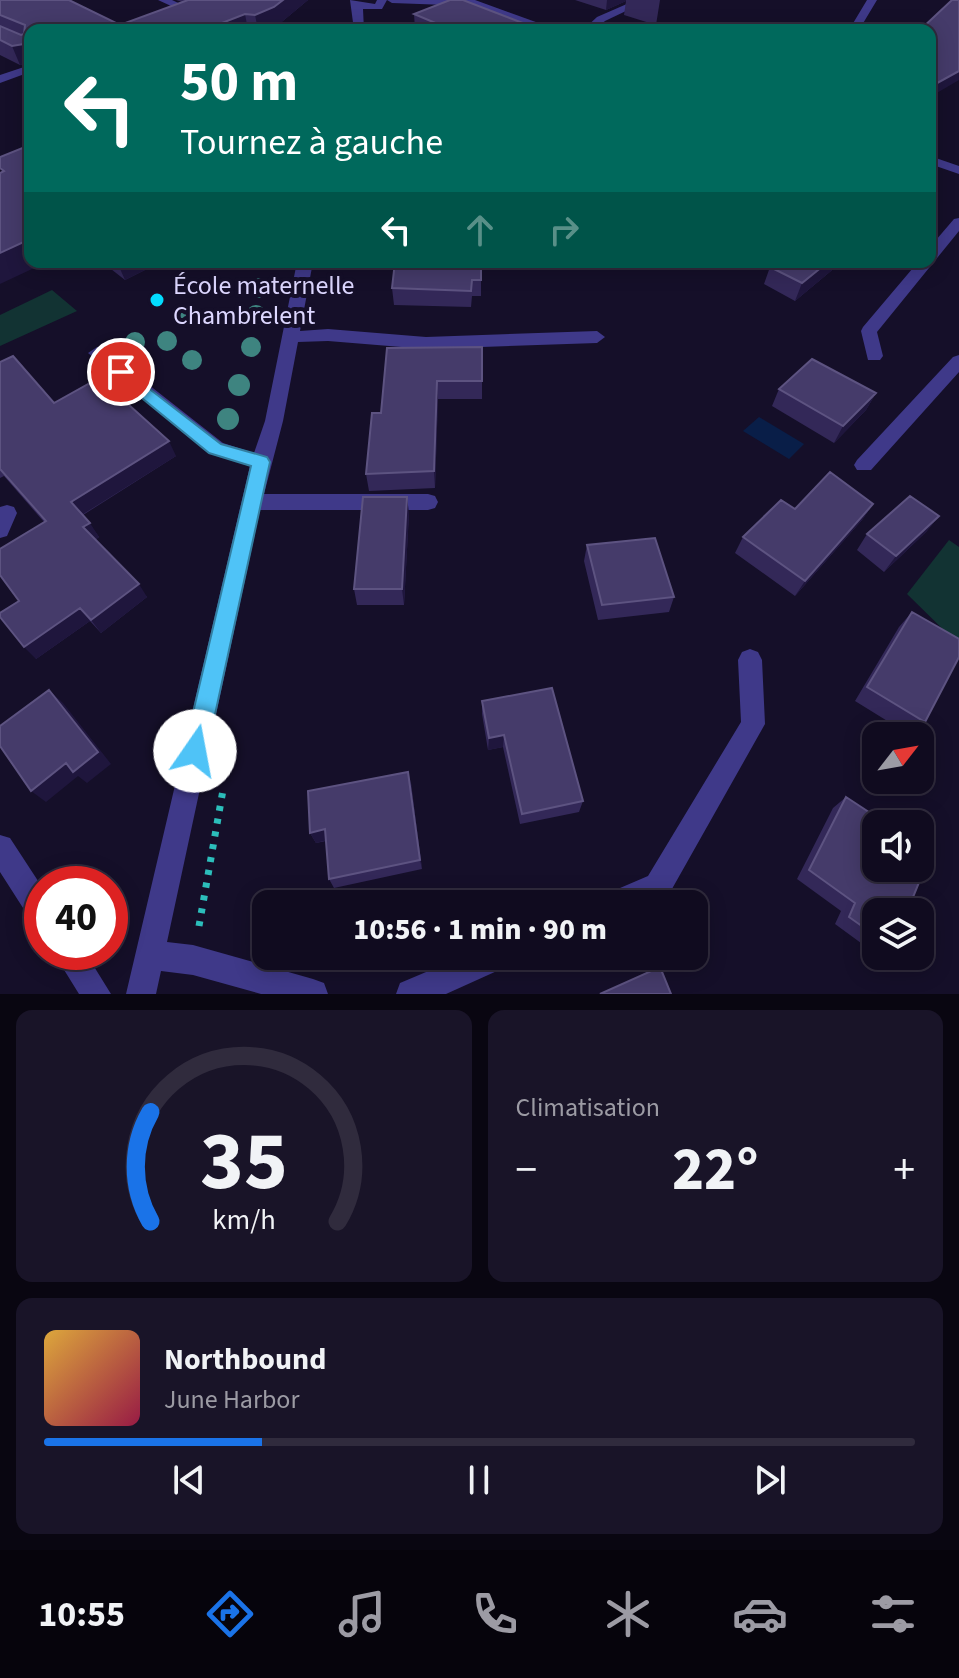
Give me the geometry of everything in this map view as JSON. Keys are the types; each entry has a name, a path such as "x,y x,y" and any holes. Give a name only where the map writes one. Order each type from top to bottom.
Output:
{"street":[{"path":"163,0 186,9"},
{"path":"392,0 408,2"},
{"path":"595,24 644,0"},
{"path":"858,24 872,0"},
{"path":"358,14 377,5 408,2 475,3 536,24"},
{"path":"172,15 199,5"},
{"path":"0,79 24,70"},
{"path":"936,162 959,170"},
{"path":"936,250 959,222"},
{"path":"141,994 251,502 274,421 304,268"},
{"path":"874,356 869,331 921,268"},
{"path":"290,337 328,335 426,343 597,337"},
{"path":"97,353 216,448 261,462"},
{"path":"864,465 959,361"},
{"path":"251,502 428,502"},
{"path":"649,890 658,886 753,724 750,660"},
{"path":"0,848 24,885"},
{"path":"149,955 193,960 313,994"},
{"path":"80,970 96,994"},
{"path":"411,994 466,970"}],"green space":[{"path":"52,290 77,311 0,346 0,315"},
{"path":"949,540 959,547 959,645 907,594"}],"water":[{"path":"759,417 804,444 789,459 743,431"}],"building":[{"path":"0,0 69,0 118,24 24,25 0,15"},
{"path":"188,0 283,0 255,15 245,14 219,24 123,24"},
{"path":"450,0 463,0 525,24 438,24 414,14"},
{"path":"952,0 959,0 959,71 936,84 936,24 926,24"},
{"path":"0,26 24,34 24,44 12,46 0,40"},
{"path":"24,147 24,242 0,253 0,173 4,171 0,168 0,157"},
{"path":"394,268 481,268 481,280 472,280 471,291 392,288"},
{"path":"772,268 821,268 802,283"},
{"path":"482,347 482,381 437,381 434,471 366,474 372,413 381,413 387,348"},
{"path":"13,356 54,403 99,378 169,441 71,502 90,523 83,527 139,584 91,620 80,608 24,647 0,617 0,613 19,601 0,575 0,549 46,521 0,469 0,362"},
{"path":"812,359 876,393 843,426 779,389"},
{"path":"830,472 873,504 805,581 743,537 781,500 795,509"},
{"path":"910,496 939,516 896,556 867,534"},
{"path":"363,497 407,497 402,589 354,589"},
{"path":"655,538 674,597 602,605 587,545"},
{"path":"912,612 959,639 959,657 925,722 867,687"},
{"path":"552,688 583,801 522,814 504,735 489,738 482,701"},
{"path":"49,690 98,752 73,772 66,763 31,791 0,746 0,726"},
{"path":"408,772 420,860 329,879 325,829 310,833 308,791"},
{"path":"846,797 866,810 862,810 862,882 919,882 913,898 862,898 862,926 849,917 855,903 809,870"},
{"path":"653,970 661,970 671,994 600,994"}],"place":[{"name":"École maternelle Chambrelent","path":"157,300"}],"route":[{"path":"121,372 216,448 261,462 195,751"}]}
